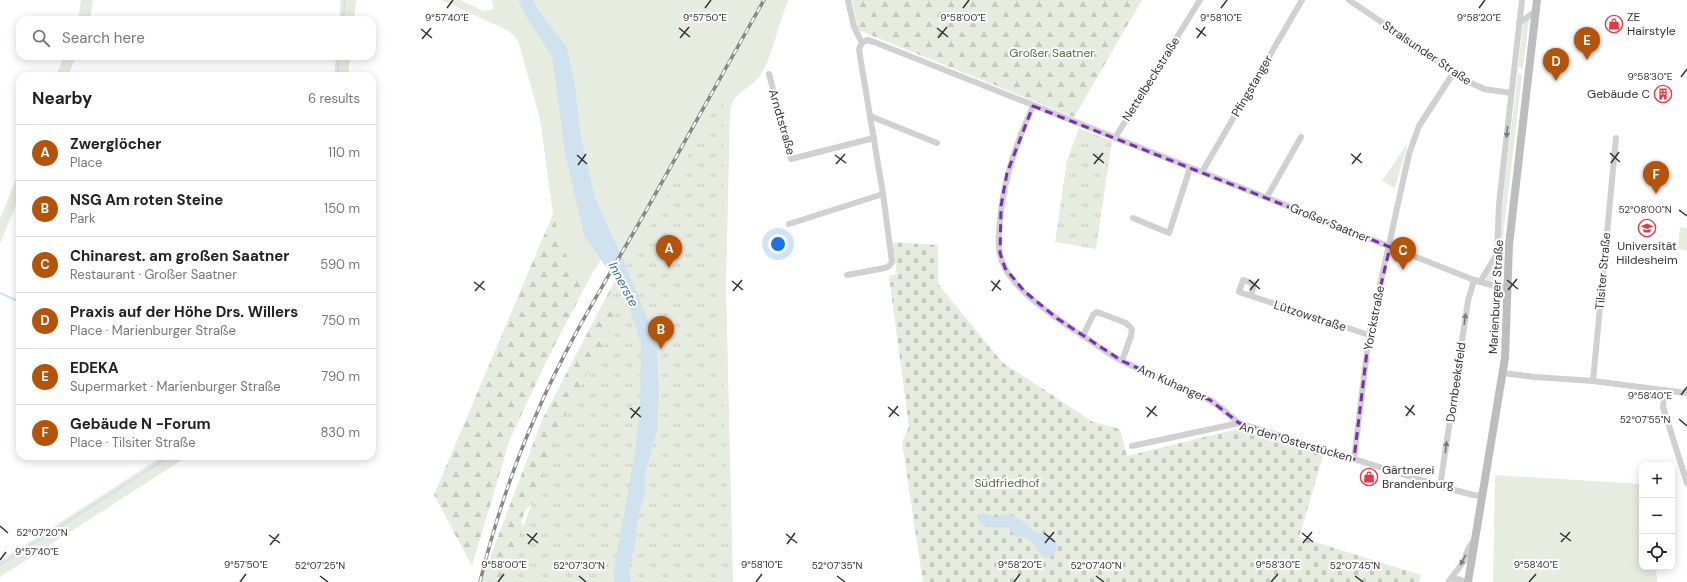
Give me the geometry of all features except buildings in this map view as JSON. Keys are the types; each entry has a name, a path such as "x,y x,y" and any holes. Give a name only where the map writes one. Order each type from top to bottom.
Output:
{"main road":[{"name":"Marienburger Straße","path":"1467,582 1503,373 1512,222 1537,0"}],"street":[{"path":"847,275 885,268 892,262 883,194 859,49 862,43 854,27 848,0"},
{"name":"Nettelbeckstraße","path":"1115,138 1200,0"},
{"name":"Pfingstanger","path":"1202,172 1302,0"},
{"name":"Marienburger Straße","path":"1477,281 1497,254 1500,204 1522,0"},
{"name":"Stralsunder Straße","path":"1353,1 1471,84 1484,89 1511,93"},
{"path":"1519,23 1536,11"},
{"name":"Großer Saatner","path":"862,43 867,40 874,42 1477,281 1495,286 1507,286"},
{"name":"Yorckstraße","path":"1354,459 1369,335 1390,247 1409,154 1417,131 1454,72"},
{"name":"Arndtstraße","path":"769,74 791,159 874,138"},
{"name":"Am Kuhanger","path":"1033,106 1019,137 1007,173 1001,206 998,239 1000,253 1005,268 1012,279 1058,319 1122,361 1210,400 1239,423"},
{"path":"870,116 937,143"},
{"path":"1267,197 1301,137"},
{"name":"Tilsiter Straße","path":"1593,381 1616,138"},
{"path":"1133,218 1169,233 1190,168"},
{"path":"789,224 883,194"},
{"name":"Dornbeeksfeld","path":"1440,486 1468,301 1477,281"},
{"name":"Lützowstraße","path":"1251,296 1369,335"},
{"path":"1084,336 1093,315 1098,312 1126,323 1132,329 1122,361"},
{"path":"1503,373 1593,381 1687,393"},
{"path":"1664,390 1663,406 1687,483"},
{"name":"An den Osterstücken","path":"1132,446 1239,423 1440,486 1481,496"},
{"path":"1448,581 1464,561 1468,549 1475,538"},
{"name":"Marienburger Straße","path":"1448,581 1458,579 1467,582"}],"highlighted area":[{"path":"1033,106 1390,247 1369,335 1354,459 1239,423 1210,400 1122,361 1058,319 1024,291 1005,268 1000,253 1001,206 1007,173"}],"green space":[{"path":"81,0 93,0 91,16 79,16"},
{"path":"341,0 356,0 354,16 339,16"},
{"path":"441,0 460,0 484,11 494,9 492,0 518,0 523,12 552,57 565,154 584,236 601,259 588,281 569,261 562,245 553,214 540,119 518,40 509,31"},
{"path":"533,0 789,0 766,65 757,79 734,99 730,110 726,286 733,582 631,582 624,261 595,197 581,136 575,85 567,47"},
{"name":"Großer Saatner","path":"852,0 1142,0 1074,117 858,30"},
{"path":"1529,19 1523,68 1518,67 1523,24"},
{"path":"62,60 74,60 70,72 58,72"},
{"path":"336,60 350,60 348,72 334,72"},
{"path":"1518,73 1522,75 1499,270 1496,280 1488,281 1486,276 1500,253 1502,205"},
{"path":"723,92 723,204 719,300 726,454 729,582 508,582 515,550 564,417 616,320 608,297 643,239"},
{"path":"1079,128 1112,141 1096,249 1055,242 1067,161"},
{"path":"1408,142 1395,188 1382,181"},
{"path":"16,179 16,205 0,244 0,219"},
{"path":"553,214 562,245 569,261 588,281 548,358 510,439 472,566 434,495"},
{"path":"1680,227 1687,228 1687,251 1678,249"},
{"name":"Südfriedhof","path":"892,242 938,245 938,284 1002,362 1093,422 1120,429 1127,456 1237,429 1324,453 1299,537 1421,575 1419,582 923,582 902,442 909,427 889,276 897,274"},
{"path":"615,280 628,305 548,500 537,502 530,506 525,512 521,523 546,552 562,582 481,582 542,420"},
{"path":"157,460 182,460 0,577 0,561"},
{"path":"1495,475 1639,484 1639,570 1656,570 1657,582 1493,582"}],"water":[{"name":"Innerste","path":"518,0 533,0 567,47 575,85 581,136 595,197 624,261 656,341 659,393 657,429 645,474 645,494 638,516 635,544 629,570 631,582 614,582 615,563 636,448 640,405 641,342 628,305 612,275 584,236 565,154 552,57 523,12"},
{"path":"983,513 997,517 1010,514 1024,522 1036,533 1045,533 1052,536 1057,544 1056,551 1052,556 1044,558 1032,542 1026,538 1015,537 1009,528 984,526 978,519 979,514"}],"waterway":[{"path":"343,16 345,0"},
{"path":"337,72 339,60"},
{"path":"0,293 16,300"},
{"path":"29,546 164,460"},
{"path":"0,565 22,551"}],"railway":[{"path":"480,582 491,539 511,477 527,435 547,390 584,318 764,0"}],"place":[{"name":"ZE Hairstyle","path":"1614,24"},
{"name":"EDEKA","path":"1587,60"},
{"name":"Praxis auf der Höhe Drs. Willers","path":"1556,81"},
{"name":"Gebäude C","path":"1663,94"},
{"name":"Gebäude N -Forum","path":"1656,194"},
{"name":"Universität Hildesheim","path":"1647,228"},
{"name":"Zwerglöcher","path":"669,268"},
{"name":"Chinarest. am großen Saatner","path":"1403,270"},
{"name":"NSG Am roten Steine","path":"661,349"},
{"name":"Gärtnerei Brandenburg","path":"1369,477"}]}
